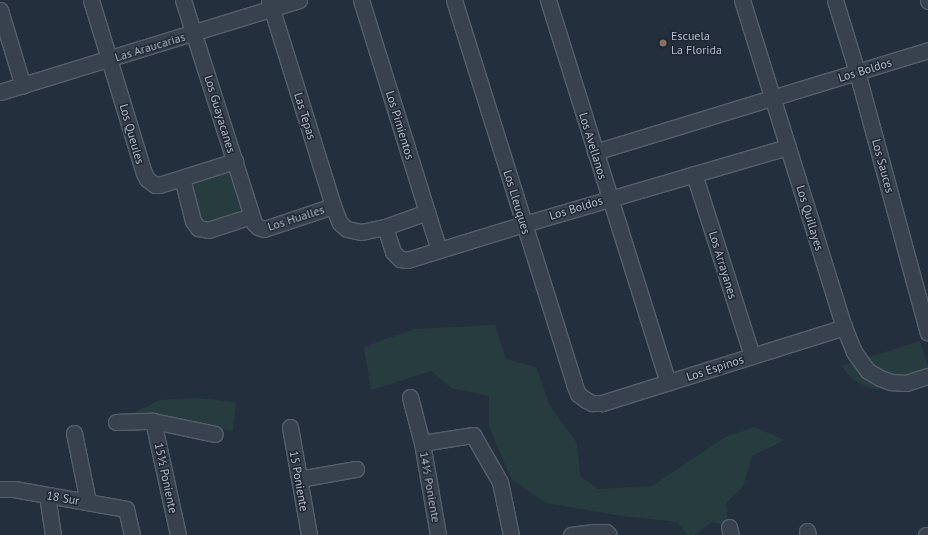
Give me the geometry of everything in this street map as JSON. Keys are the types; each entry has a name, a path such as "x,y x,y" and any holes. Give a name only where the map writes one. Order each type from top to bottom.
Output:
{"street":[{"name":"Los Queules","path":"91,0 144,173 155,185 235,161"},
{"name":"Los Guayacanes","path":"183,0 255,222"},
{"name":"Las Araucarias","path":"0,92 24,86 194,33 270,4 299,0"},
{"name":"Los Pimientos","path":"361,0 439,250"},
{"name":"Los Lleuques","path":"454,0 574,384 578,394 586,400"},
{"name":"Los Avellanos","path":"548,0 668,383"},
{"name":"Los Quillayes","path":"742,0 844,328 858,360 868,371 891,382 906,383 928,376"},
{"name":"Los Sauces","path":"835,0 857,72 928,333"},
{"name":"Las Tepas","path":"270,4 333,206 340,224 347,229 361,232 385,227"},
{"path":"0,10 24,86"},
{"name":"Los Boldos","path":"595,152 773,99 928,50"},
{"name":"Los Boldos","path":"385,227 393,252 400,259 407,260 610,198 788,146"},
{"name":"Los Arrayanes","path":"694,174 752,356"},
{"name":"Los Hualles","path":"182,178 193,221 198,228 208,230 255,222 264,229 333,206"},
{"path":"385,227 427,212"},
{"name":"Los Espinos","path":"586,400 592,403 602,403 844,328"},
{"path":"410,397 422,443"},
{"path":"116,422 153,421 215,434"},
{"name":"15½ Poniente","path":"153,421 178,535"},
{"name":"15 Poniente","path":"290,427 309,535"},
{"path":"74,433 88,502"},
{"name":"14½ Poniente","path":"438,535 422,443 474,434 500,482 511,535"},
{"path":"299,479 356,469"},
{"name":"18 Sur","path":"0,489 14,489 126,509 132,535"},
{"path":"47,495 53,535"},
{"path":"571,535 607,534"}],"green space":[{"path":"235,161 251,216 198,228 182,178"},
{"path":"495,325 506,359 536,367 550,406 577,443 580,476 598,489 652,486 725,437 754,427 785,440 752,456 743,487 726,503 728,525 712,522 694,535 687,535 677,522 615,515 546,503 512,480 489,427 489,396 451,388 431,371 371,390 364,347 414,329"},
{"path":"920,341 928,366 928,378 888,389 873,389 862,385 851,378 841,366"},
{"path":"196,398 236,402 233,431 131,414 160,400"}],"place":[{"name":"Escuela La Florida","path":"663,43"}]}
